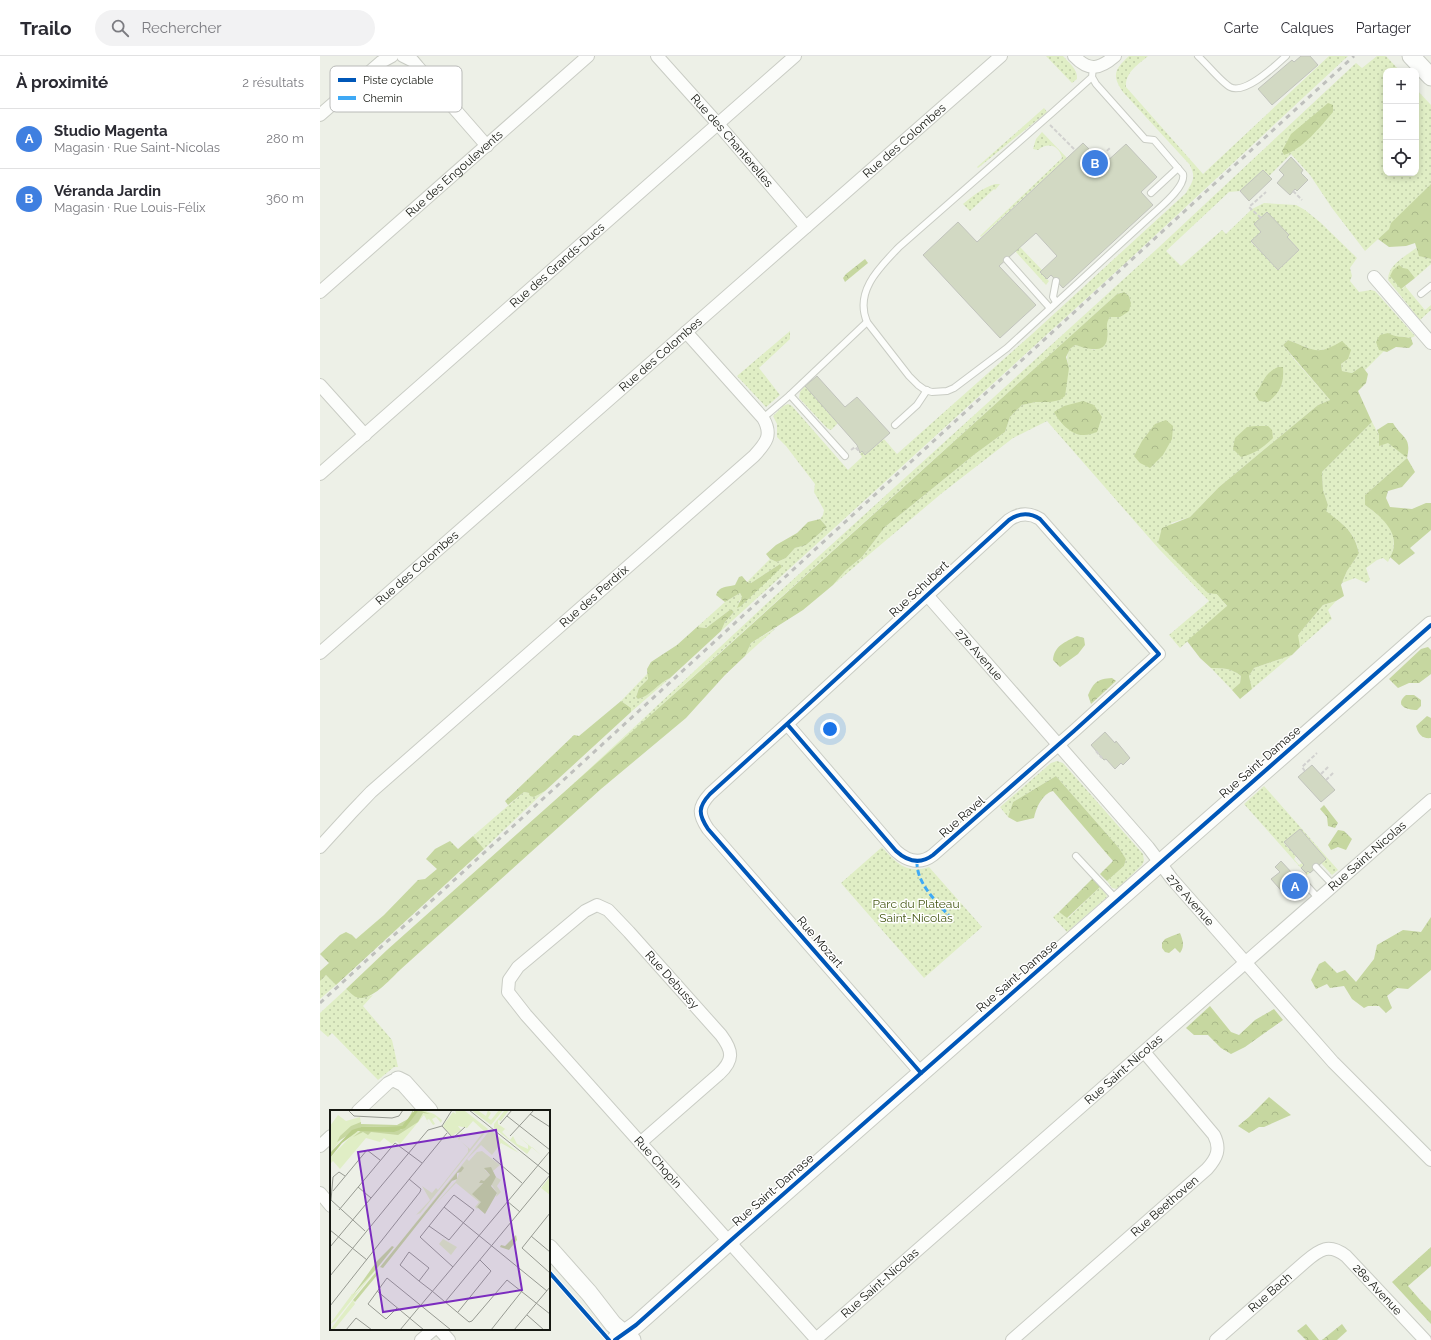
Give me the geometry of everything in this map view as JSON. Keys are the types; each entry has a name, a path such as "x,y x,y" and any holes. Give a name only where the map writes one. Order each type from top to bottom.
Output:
{"street":[{"path":"376,66 392,56"},
{"path":"403,56 417,66"},
{"name":"Rue des Engoulevents","path":"320,292 588,56"},
{"name":"Rue des Chanterelles","path":"657,56 718,124 806,227"},
{"name":"Rue des Grands-Ducs","path":"320,474 795,56"},
{"name":"Rue des Colombes","path":"320,653 1001,56"},
{"path":"1074,56 1092,72 1115,56"},
{"path":"1411,56 1431,77"},
{"path":"320,115 330,106"},
{"path":"457,112 487,146"},
{"path":"1374,277 1431,343"},
{"name":"Rue des Perdrix","path":"320,847 371,792 754,456 764,445 767,439 768,429 763,418 686,332"},
{"path":"320,385 365,435"},
{"name":"Rue Schubert","path":"705,824 700,810 710,794 1009,520 1021,514 1031,514 1040,519 1159,654"},
{"name":"27e Avenue","path":"927,595 1148,847 1172,879 1333,1062 1431,1160"},
{"name":"Rue Saint-Damase","path":"624,1338 636,1325 730,1241 1117,900 1429,631"},
{"name":"Rue Ravel","path":"787,724 896,851 903,857 917,861 928,859 1059,745 1159,654"},
{"name":"Rue Saint-Nicolas","path":"817,1340 1431,800"},
{"name":"Rue Mozart","path":"705,824 921,1073"},
{"name":"Rue Debussy","path":"509,980 524,962 585,911 597,905 608,910 624,926 721,1035 730,1054 727,1067 640,1143"},
{"name":"Rue Chopin","path":"509,980 508,992 521,1010 730,1241 817,1340"},
{"name":"Rue Beethoven","path":"1012,1340 1207,1169 1216,1159 1218,1149 1214,1135 1145,1052"},
{"path":"359,1110 388,1083 398,1080 404,1083 428,1110"},
{"path":"320,1146 330,1137"},
{"path":"320,1193 330,1205"},
{"name":"Rue Bach","path":"1216,1340 1305,1262 1326,1248"},
{"name":"28e Avenue","path":"1326,1248 1339,1250 1346,1256 1424,1340"},
{"path":"550,1249 589,1293 624,1338"},
{"path":"421,1340 433,1330"},
{"path":"440,1330 449,1340"}],"lane":[{"path":"1198,56 1229,86 1237,89 1243,88 1261,77 1286,56"},
{"path":"1092,72 1096,84 1101,90 1145,139 1154,140 1183,174 1184,178 1180,187 1167,201 1007,348 954,388 938,392 928,390 918,385 909,376 866,322 863,307 865,292 877,271 900,247 1045,120 1092,72"},
{"path":"1151,193 1178,168"},
{"path":"1006,260 1050,308"},
{"path":"1056,281 1053,297 1056,302"},
{"path":"1421,294 1431,286"},
{"path":"763,418 790,395 866,322"},
{"path":"895,425 917,405 928,390"},
{"path":"790,395 844,456"},
{"path":"1076,856 1117,900"},
{"path":"1316,867 1334,886"},
{"path":"1300,878 1319,899"}],"path":[{"path":"1045,120 1075,150"},
{"path":"1098,159 1111,147"},
{"path":"1293,191 1302,200"},
{"path":"1261,218 1249,207 1266,192"},
{"path":"854,447 858,449"},
{"path":"1096,751 1102,758"},
{"path":"1305,771 1302,767 1318,753"},
{"path":"1321,774 1329,766"},
{"path":"1326,780 1334,772"}],"green space":[{"path":"1046,56 1063,56 1075,69 1077,79 1072,83"},
{"path":"1129,56 1148,56 1130,73 1126,82 1126,87 1203,174 1329,56 1348,56 1132,257 721,631 725,622 734,612 731,609 706,628 697,627 725,602 740,593 742,597 738,603 782,567 780,564 751,583 747,582 770,559 777,562 786,558 795,548 806,545 827,527 820,519 824,510 814,492 815,484 786,446 777,437 777,424 773,416 783,406 788,404 792,406 848,470 862,457 860,454 862,451 866,454 884,439 897,454 1031,335 1186,193 1193,179 1193,173 1190,165 1119,86 1116,72 1120,65"},
{"path":"1377,56 1386,56 1397,68 1383,68 1383,176 1419,176 1419,92 1431,105 1431,184 1392,223 1389,229 1365,251 1332,208 1310,175 1291,154 1269,176 1263,170 1240,191 1229,192 1166,251 1181,266 1222,230 1226,234 1252,209 1264,203 1296,205 1305,210 1321,223 1357,258 1350,268 1352,276 1350,281 1359,292 1371,290 1375,291 1415,336 1411,338 1394,338 1379,350 1384,351 1365,370 1362,366 1352,373 1342,371 1341,364 1348,359 1330,348 1316,351 1288,340 1283,345 1330,400 1318,405 1219,487 1190,517 1171,523 1227,607 1180,648 1169,635 1209,601 1159,549 1047,421 1013,438 942,493 833,585 845,571 862,557 885,527 975,454 1005,432 1010,417 1022,405 1036,402 1050,402 1069,368 1067,358 1068,352 1072,347 1075,345 1095,350 1107,330 1106,323 1110,317 1120,317 1131,303 1129,296 1123,292 1117,294 540,815 765,605 1158,248 1356,63 1362,68","holes":["1267,212 1288,235 1287,237 1299,250 1278,270 1251,242 1261,232 1254,224"]},
{"path":"1328,103 1333,105 1333,112 1317,131 1298,148 1284,155 1282,151 1291,134"},
{"path":"1044,108 1047,112 978,168 977,167"},
{"path":"1042,132 1067,158 981,237 980,236 1062,158 1058,150 1053,146 1046,146 1038,150 1033,149 1036,139"},
{"path":"995,184 1000,184 970,211 963,204 982,190"},
{"path":"1431,184 1431,259 1419,256 1415,243 1406,246 1389,247 1378,239 1389,229 1391,223"},
{"path":"1020,247 1042,270 1040,272 1049,281 1046,285 1015,251"},
{"path":"1416,248 1420,256 1431,259 1431,264 1415,278 1408,269 1402,289 1405,286 1425,310 1431,305 1431,310 1420,320 1388,280 1389,274 1394,265"},
{"path":"865,259 868,263 845,282 843,278 846,274"},
{"path":"1399,265 1408,269 1415,278 1401,289 1390,276 1393,270"},
{"path":"1124,292 1129,296 1131,303 1129,311 1120,317 1110,317 1107,325 1107,339 1103,347 1094,349 1075,345 1070,349 1066,357 1069,368 1065,396 1060,400 1022,405 1010,417 1005,432 975,454 885,527 862,557 845,571 833,585 803,610 751,643 745,656 725,675 686,718 601,789 380,989 362,998 356,997 346,989 387,950 719,654 1117,294"},
{"path":"790,331 790,339 759,368 780,395 766,407 737,376"},
{"path":"1388,333 1391,335 1411,338 1413,344 1409,348 1396,347 1387,352 1379,350 1376,342 1380,335"},
{"path":"1288,340 1315,350 1326,349 1342,341 1351,350 1348,359 1341,364 1342,371 1352,373 1362,366 1368,374 1366,383 1358,391 1372,422 1322,472 1323,490 1328,505 1326,511 1351,533 1359,553 1347,571 1341,585 1344,596 1336,601 1323,605 1298,635 1300,647 1292,655 1254,668 1249,676 1252,689 1240,699 1232,690 1240,683 1241,676 1234,671 1227,669 1211,668 1200,658 1187,641 1227,606 1217,594 1208,593 1158,543 1162,528 1190,517 1219,487 1318,405 1330,400 1283,345"},
{"path":"1278,367 1283,367 1282,382 1279,391 1268,402 1259,401 1255,394 1266,376"},
{"path":"805,386 838,423 831,430 827,428 799,398 800,392"},
{"path":"1083,401 1094,405 1102,417 1097,432 1079,435 1066,428 1054,412 1064,406"},
{"path":"1166,420 1173,426 1172,439 1163,455 1150,468 1140,463 1134,456 1142,441 1155,424"},
{"path":"1372,422 1379,435 1407,458 1365,495 1365,505 1386,523 1393,536 1394,544 1388,562 1383,558 1377,560 1366,568 1370,580 1366,583 1355,578 1342,583 1347,571 1359,552 1357,544 1351,533 1325,511 1328,505 1323,490 1322,472"},
{"path":"1388,423 1393,423 1407,441 1407,458 1388,443 1379,446 1379,435 1377,430"},
{"path":"1268,426 1272,430 1273,438 1258,450 1241,457 1233,449 1235,438 1247,427"},
{"path":"1407,458 1415,472 1402,487 1388,491 1386,498 1390,507 1412,509 1426,503 1431,503 1431,530 1410,548 1415,553 1399,565 1390,557 1394,541 1389,527 1378,515 1365,505 1365,495"},
{"path":"820,519 827,527 806,545 795,548 786,558 777,562 770,559 766,554 776,545 797,533 808,522"},
{"path":"780,564 782,567 741,606 737,608 742,597 740,593 725,602 716,595 721,588 735,585 739,577 742,576 747,582 751,583"},
{"path":"1336,601 1328,610 1332,619 1300,647 1297,636 1323,605"},
{"path":"731,609 734,612 725,622 721,631 670,678 647,695 638,699 636,697 639,688 648,679 647,669 651,662 677,645 697,627 706,628"},
{"path":"776,628 745,656 751,643"},
{"path":"1077,636 1084,638 1085,645 1078,654 1060,667 1053,660 1055,651 1068,640"},
{"path":"1428,647 1431,650 1431,674 1419,683 1409,683 1398,688 1389,679 1421,649"},
{"path":"1292,655 1252,689 1249,676 1254,668"},
{"path":"1211,668 1223,668 1234,671 1241,676 1240,683 1232,690"},
{"path":"648,673 648,679 639,688 636,697 638,699 647,695 670,678 631,712 631,708 621,701"},
{"path":"1112,678 1116,681 1091,704 1088,695 1094,684 1099,680"},
{"path":"1406,695 1414,695 1421,700 1421,706 1417,710 1406,708 1401,704"},
{"path":"621,701 631,708 631,712 545,791 534,797 530,796 529,793 524,792 508,805 505,801 574,735 579,736"},
{"path":"1427,716 1431,718 1431,738 1425,738 1421,735 1416,726"},
{"path":"1057,761 1063,763 1143,854 1144,861 1142,865 1117,889 1112,888 1107,881 1124,866 1126,859 1119,848 1056,776 1013,802 1008,817 1000,807 1051,763"},
{"path":"1056,776 1119,848 1126,859 1124,866 1107,881 1100,874 1113,861 1053,791 1043,798 1036,810 1034,818 1017,822 1008,817 1013,802"},
{"path":"1264,786 1338,870 1332,875 1321,863 1325,858 1300,829 1284,843 1296,856 1294,859 1299,865 1302,863 1304,865 1301,868 1306,873 1308,871 1310,873 1307,875 1244,804"},
{"path":"545,791 484,849 473,836 524,792 529,793 534,797"},
{"path":"1324,805 1338,823 1335,828 1328,826 1327,817 1320,809"},
{"path":"1338,830 1344,831 1352,839 1346,850 1338,847 1331,850 1328,845"},
{"path":"473,836 484,849 336,985 326,975 320,981 320,971 329,963 320,954 340,935 346,932 356,939 384,915 418,880 425,879 437,869 426,859 435,849 450,841 458,849"},
{"name":"Parc du Plateau Saint-Nicolas","path":"882,847 902,866 914,869 929,867 982,927 924,978 841,883"},
{"path":"1093,878 1100,887 1067,918 1059,912"},
{"path":"1100,887 1107,897 1067,932 1053,917 1059,912 1068,918"},
{"path":"1431,917 1431,970 1408,989 1397,988 1387,996 1392,1008 1386,1013 1379,1006 1368,1006 1364,1008 1352,999 1344,986 1330,988 1327,984 1316,989 1311,980 1319,964 1325,961 1337,973 1345,970 1356,982 1374,959 1377,945 1403,930 1421,932"},
{"path":"1180,933 1183,948 1180,953 1175,948 1169,953 1165,952 1162,948 1162,943 1165,939"},
{"path":"326,975 336,985 320,999 320,981"},
{"path":"346,989 358,997 373,995 363,1006 392,1040 398,1067 394,1067 378,1080 332,1033 328,1037 320,1030 320,1013"},
{"path":"1210,1006 1231,1032 1239,1035 1255,1020 1274,1009 1283,1020 1245,1047 1231,1054 1221,1048 1208,1035 1194,1035 1186,1028"},
{"path":"1269,1097 1291,1115 1264,1127 1259,1127 1249,1133 1238,1126 1249,1117"},
{"path":"1431,1247 1431,1266 1408,1286 1431,1311 1431,1324 1392,1282"},
{"path":"1306,1324 1319,1340 1306,1340 1297,1331"},
{"path":"1342,1324 1347,1331 1337,1340 1322,1340"}],"building":[{"path":"1301,56 1310,56 1318,65 1272,105 1258,89 1292,60 1294,62"},
{"path":"1083,143 1104,164 1126,144 1157,177 1141,192 1153,205 1063,288 1051,275 1047,279 1040,272 1057,256 1036,233 999,266 1036,305 1000,338 923,255 958,222 977,242"},
{"path":"1291,157 1303,170 1301,173 1308,180 1297,191 1295,189 1290,195 1277,183 1284,175 1279,170"},
{"path":"1263,170 1272,179 1249,201 1240,191"},
{"path":"1267,212 1289,235 1287,237 1299,250 1278,270 1251,241 1261,232 1254,224"},
{"path":"817,376 845,407 857,397 890,433 865,455 862,451 860,453 857,445 805,386"},
{"path":"1105,732 1115,743 1116,741 1130,758 1123,765 1121,763 1115,769 1106,759 1104,760 1091,745"},
{"path":"1312,765 1335,790 1321,802 1298,777"},
{"path":"1300,829 1326,859 1310,873 1308,871 1306,873 1301,868 1304,865 1284,842"},
{"path":"1281,861 1293,874 1291,875 1300,886 1286,896 1271,879 1280,872 1275,867"}],"railway":[{"path":"320,1003 1354,56"}],"marked path":[{"path":"917,861 920,878 924,885 929,893 952,919"}],"cycle path":[{"path":"787,724 896,851 909,859 918,861 933,855 1159,654 1040,519 1028,514 1020,515 1009,520 710,794 703,803 701,807 701,815 708,829 921,1073"},
{"path":"615,1340 636,1325 1431,625"},
{"path":"550,1273 609,1340"}],"place":[{"name":"Véranda Jardin","path":"1095,163"},
{"name":"Studio Magenta","path":"1295,886"}]}
